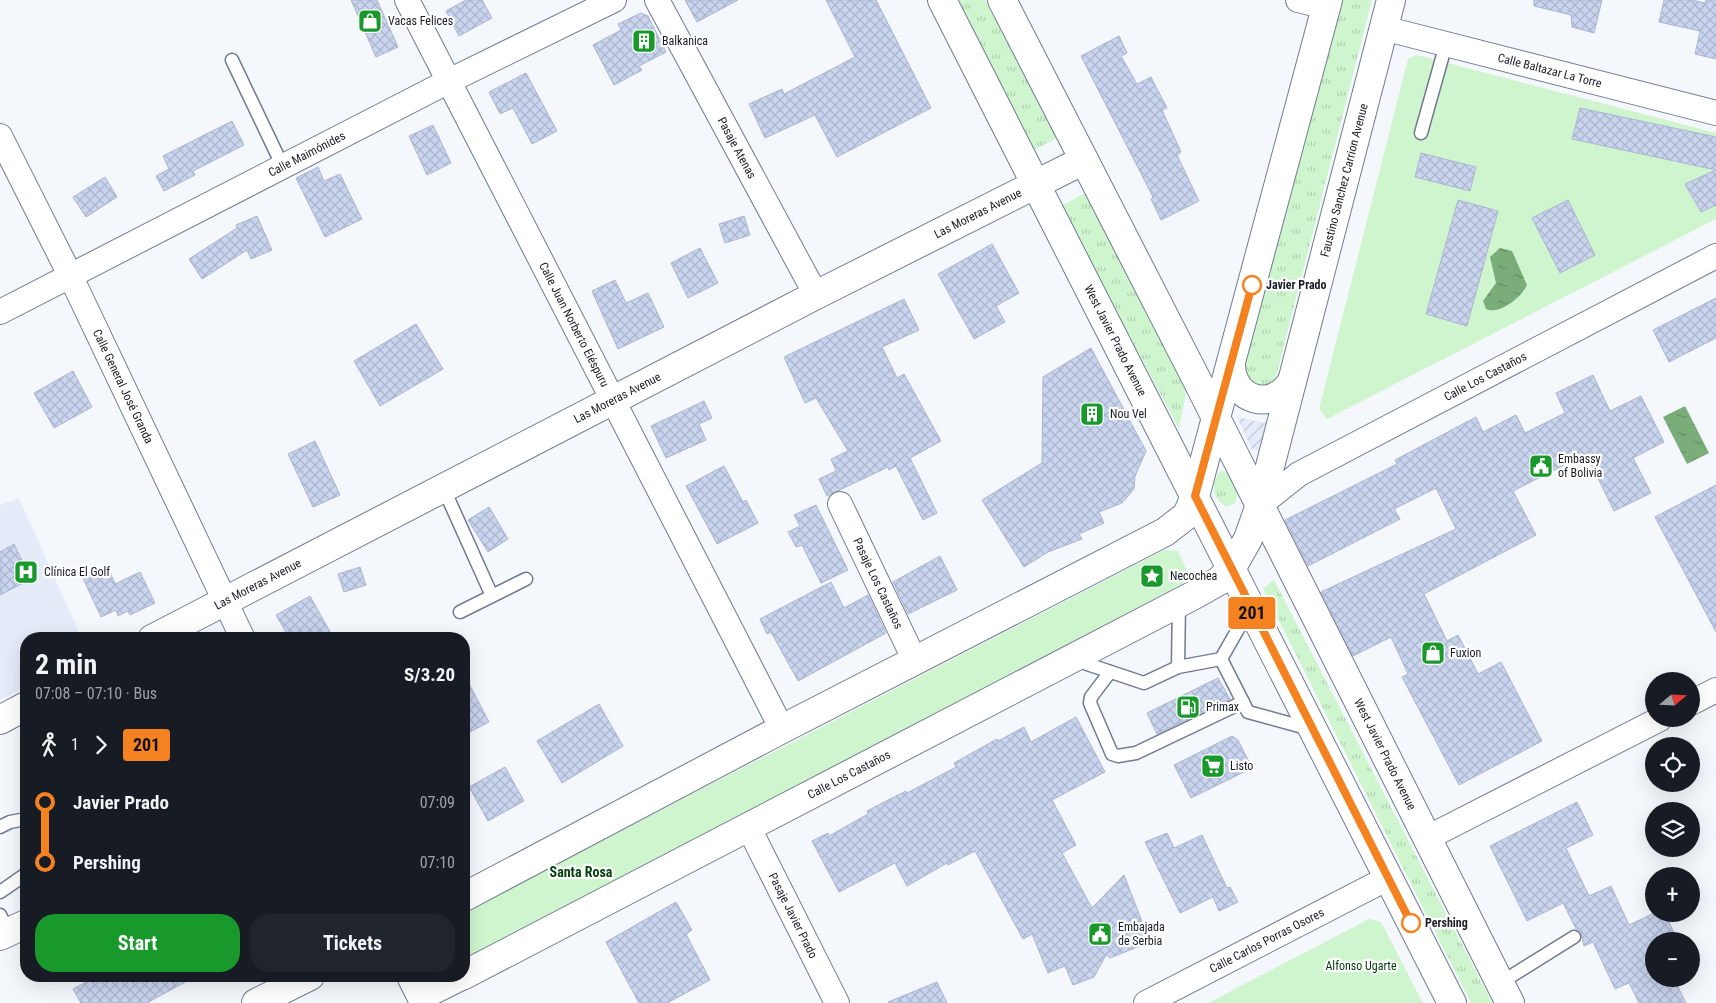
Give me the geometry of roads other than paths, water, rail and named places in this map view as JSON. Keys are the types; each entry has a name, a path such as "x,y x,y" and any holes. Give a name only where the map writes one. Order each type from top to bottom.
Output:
{"main road":[{"name":"West Javier Prado Avenue","path":"942,0 1452,1003"},
{"path":"1002,0 1216,418"},
{"name":"Faustino Sanchez Carrion Avenue","path":"1231,569 1248,538 1260,505 1391,0"},
{"path":"470,894 782,729 1165,532 1187,515 1195,496 1231,365 1327,4"},
{"name":"Las Moreras Avenue","path":"165,632 816,295 1084,160"},
{"path":"1231,365 1234,381 1238,388 1258,399 1278,396 1292,381"},
{"name":"West Javier Prado Avenue","path":"1216,418 1505,993"},
{"name":"Calle Los Castaños","path":"470,971 749,828 1179,603 1219,581 1231,569"},
{"path":"0,720 20,709"},
{"path":"256,1003 298,982"},
{"name":"Calle Los Castaños","path":"419,992 444,982"}],"street":[{"name":"Calle Juan Norberto Eléspuru","path":"407,0 782,729"},
{"name":"Calle Maimónides","path":"0,312 71,278 449,81 614,0"},
{"name":"Pasaje Atenas","path":"656,0 816,295"},
{"path":"1298,0 1327,4"},
{"name":"Calle Baltazar La Torre","path":"1383,28 1716,113"},
{"name":"Calle General José Granda","path":"0,136 71,278 240,632"},
{"name":"Calle Los Castaños","path":"1260,505 1299,474 1716,256"},
{"name":"Pasaje Los Castaños","path":"840,504 915,661"},
{"path":"1700,698 1716,690"},
{"path":"1427,838 1645,727"},
{"name":"Pasaje Javier Prado","path":"749,828 837,1003"},
{"name":"Calle Carlos Porras Osores","path":"1146,1003 1388,878"}],"lane":[{"path":"1421,133 1446,44"},
{"path":"232,60 283,167"},
{"path":"444,488 492,596"},
{"path":"460,612 526,580"},
{"path":"1178,667 1179,603"},
{"path":"1072,659 1144,683 1178,667 1221,659 1250,608"},
{"path":"1221,659 1248,712 1312,729"},
{"path":"1110,672 1091,697 1090,704 1112,754 1118,756 1136,753 1243,702"},
{"path":"0,826 20,820"},
{"path":"0,892 20,878"},
{"path":"1505,993 1574,937"}],"water":[{"path":"1500,248 1512,251 1527,285 1515,300 1497,310 1491,310 1486,309 1483,301 1496,283 1490,257"},
{"path":"1685,406 1709,453 1687,464 1663,417"}],"place":[{"name":"Vacas Felices","path":"370,21"},
{"name":"Balkanica","path":"644,41"},
{"name":"Javier Prado","path":"1252,285"},
{"name":"Nou Vel","path":"1092,414"},
{"name":"Embassy of Bolivia","path":"1541,466"},
{"name":"Clínica El Golf","path":"26,572"},
{"name":"Necochea","path":"1152,576"},
{"name":"Fuxion","path":"1433,653"},
{"name":"Primax","path":"1188,707"},
{"name":"Listo","path":"1213,766"},
{"name":"Pershing","path":"1411,923"},
{"name":"Embajada de Serbia","path":"1100,934"}],"district":[{"name":"Santa Rosa","path":"581,872"}],"park label":[{"name":"Alfonso Ugarte","path":"1361,966"}]}
